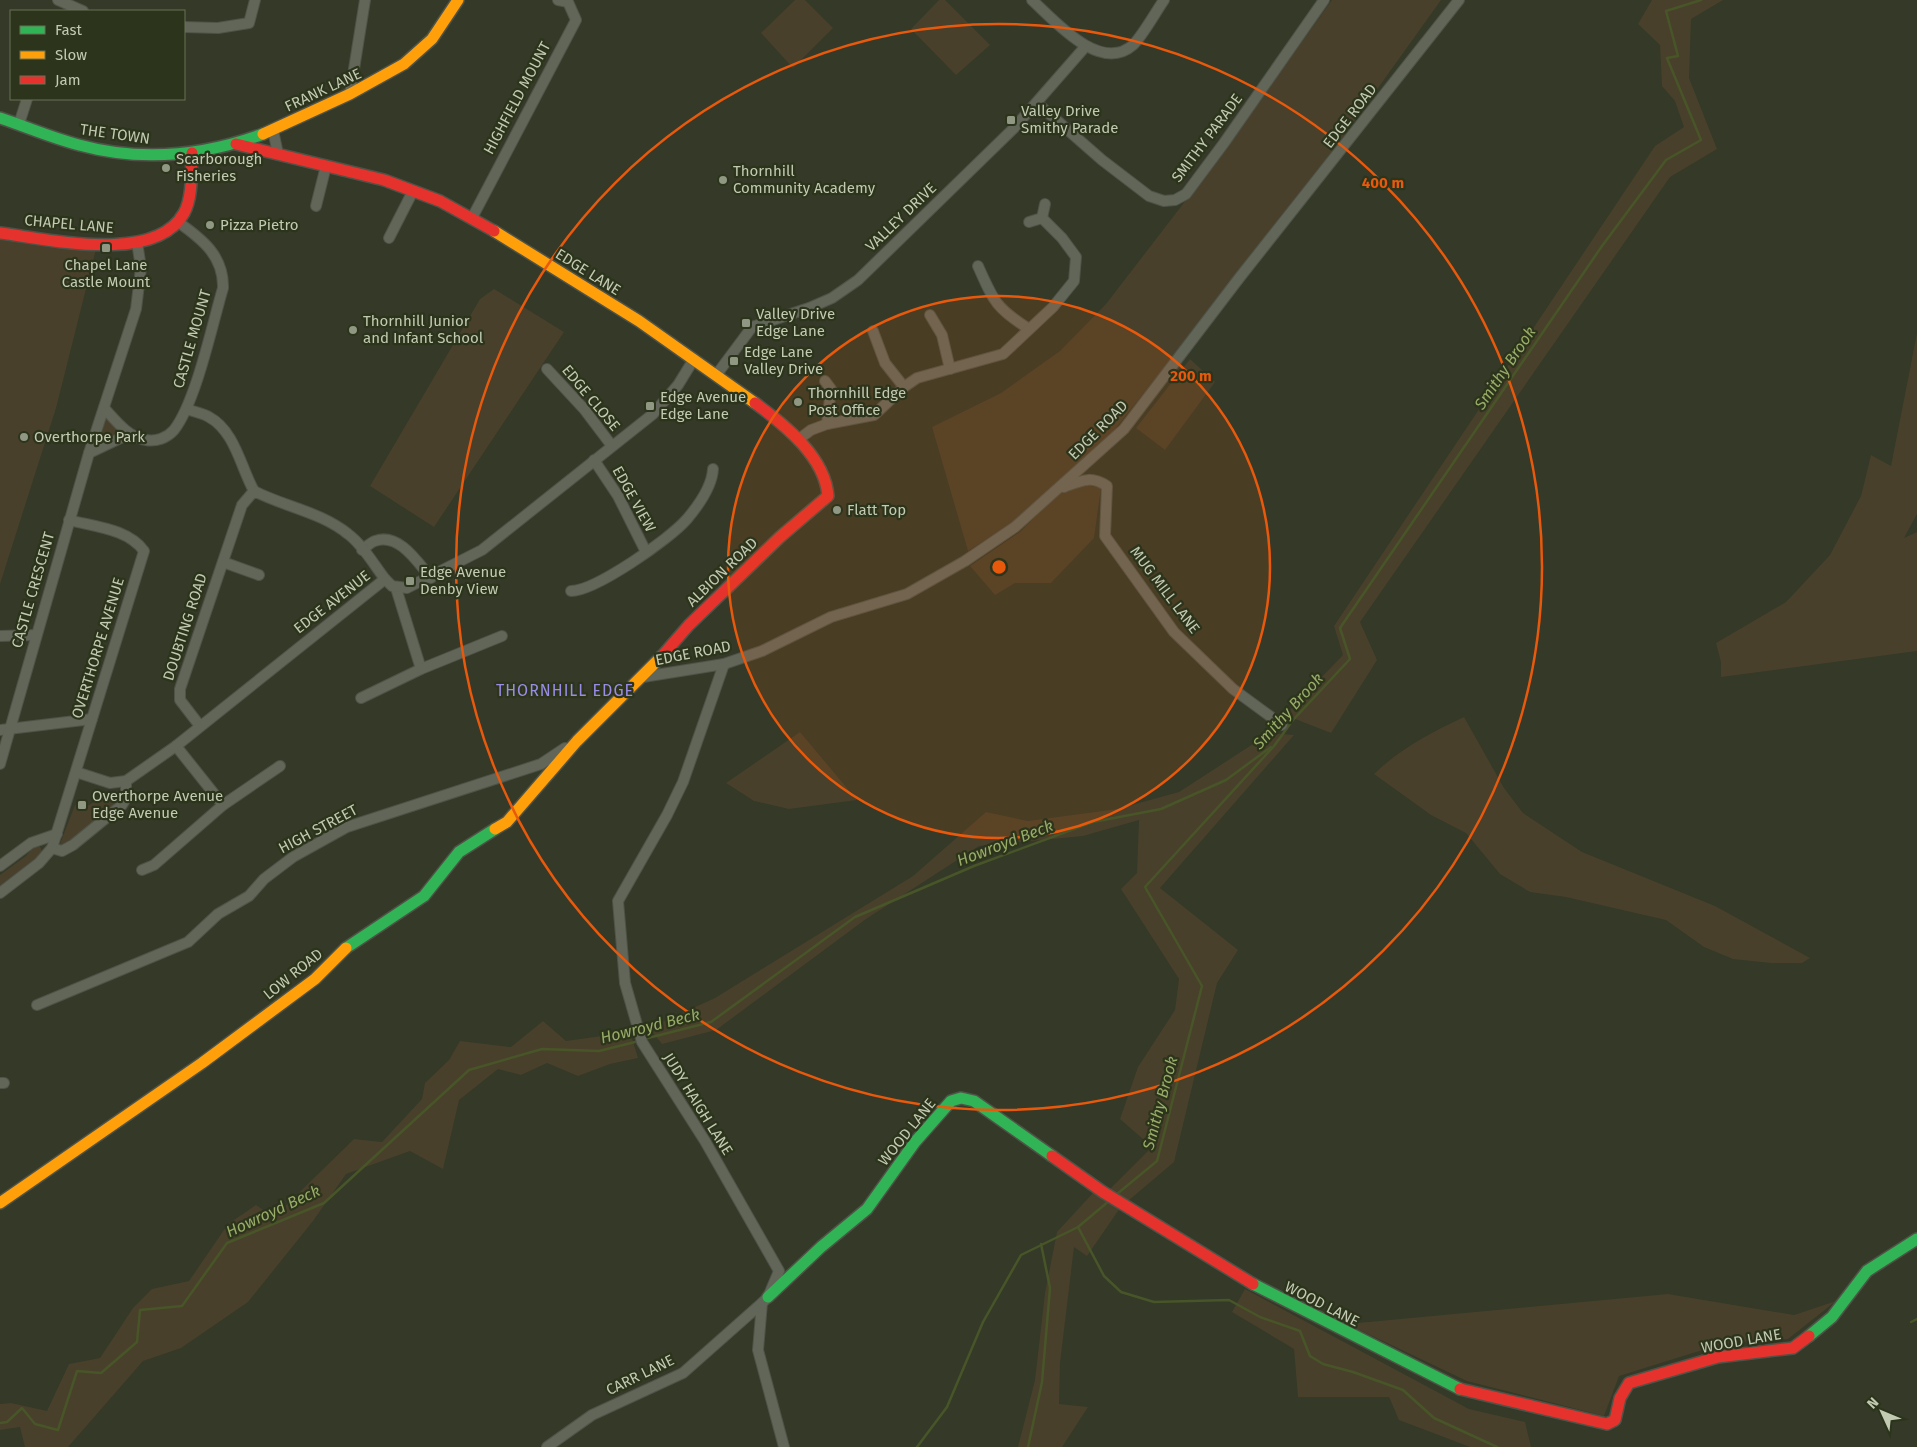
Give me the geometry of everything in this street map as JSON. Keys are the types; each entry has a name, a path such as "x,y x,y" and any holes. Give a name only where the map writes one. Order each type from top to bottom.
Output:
{"street":[{"path":"58,0 81,10"},
{"path":"185,27 218,28 249,23 255,0"},
{"path":"350,94 365,0"},
{"name":"FRANK LANE","path":"170,155 192,153 236,144 274,130 386,77 413,58 448,21 458,0"},
{"name":"HIGHFIELD MOUNT","path":"472,218 576,20 568,2 558,0"},
{"path":"1032,0 1085,47 1107,53 1120,51 1132,45 1164,0"},
{"name":"SMITHY PARADE","path":"1037,103 1102,160 1149,196 1164,201 1176,200 1186,194 1224,143 1324,0"},
{"name":"EDGE ROAD","path":"643,677 724,664 762,650 831,617 908,594 966,561 1015,527 1124,429 1240,277 1459,0"},
{"name":"VALLEY DRIVE","path":"718,374 752,327 809,308 832,298 858,280 1037,103 1085,47"},
{"path":"19,124 27,100"},
{"name":"THE TOWN","path":"0,118 79,145 136,153 170,155"},
{"path":"274,130 278,154"},
{"name":"EDGE LANE","path":"236,144 384,180 472,218 630,316 718,374 778,420 799,440 822,470 827,481 828,496"},
{"path":"178,222 184,214 187,204 192,153"},
{"path":"316,206 326,166"},
{"path":"389,238 413,191"},
{"path":"1042,218 1045,204"},
{"path":"1029,222 1042,218"},
{"path":"799,440 811,430 827,424 874,415 904,387 917,378 1003,354 1053,307 1074,281 1076,257 1062,238 1042,218"},
{"name":"CHAPEL LANE","path":"0,233 97,245 137,242 171,231 178,222"},
{"name":"CASTLE MOUNT","path":"129,434 147,440 161,439 173,431 187,409 223,288 223,274 215,255 199,238 178,222"},
{"path":"89,453 136,309 141,268 137,242"},
{"path":"978,266 992,299 1006,314 1029,329"},
{"path":"930,315 942,335 950,369"},
{"path":"873,331 885,362 904,387"},
{"path":"421,668 396,588 407,588 431,578 482,550 653,414 678,385 694,359"},
{"name":"EDGE CLOSE","path":"547,369 584,409 612,446"},
{"path":"825,381 831,389 827,424"},
{"path":"89,453 129,434 104,408"},
{"path":"187,409 211,418 226,433 238,453 246,476 254,491 274,501 322,517 350,534 385,579"},
{"name":"CASTLE CRESCENT","path":"0,764 5,730 36,635 89,453"},
{"name":"EDGE VIEW","path":"594,460 618,496 646,552"},
{"name":"EDGE VIEW","path":"571,592 580,591 646,552 686,520 708,488 713,469"},
{"name":"MUG MILL LANE","path":"1058,489 1084,480 1096,479 1107,486 1105,536 1174,632 1233,689 1282,725"},
{"name":"DOUBTING ROAD","path":"200,726 180,700 180,689 242,504 254,491"},
{"name":"ALBION ROAD","path":"577,741 643,677 689,625 780,537 828,496"},
{"name":"OVERTHORPE AVENUE","path":"0,893 39,863 52,848 144,552 136,540 114,531 69,520"},
{"path":"362,550 376,540 391,541 410,552 431,578"},
{"name":"DOUBTING ROAD","path":"222,562 259,575"},
{"name":"EDGE AVENUE","path":"126,781 176,746 385,579 396,588"},
{"path":"0,636 36,635"},
{"path":"361,698 421,668 502,636"},
{"name":"JUDY HAIGH LANE","path":"724,664 682,782 667,815 618,901 624,974 642,1042 785,1274"},
{"path":"5,730 92,719"},
{"name":"HIGH STREET","path":"37,1005 188,942 218,914 249,896 264,879 293,856 347,827 541,764 577,741"},
{"name":"LOW ROAD","path":"0,1202 202,1063 315,979 347,947 424,896 459,852 507,822 577,741"},
{"path":"176,746 223,805"},
{"path":"142,870 154,864 223,805 280,766"},
{"path":"52,848 62,851 73,845 122,804 126,798 126,781 110,783 76,772"},
{"path":"0,866 31,843 57,834"},
{"name":"WOOD LANE","path":"765,1300 785,1274 867,1209 915,1142 951,1101 961,1098 974,1101 1072,1172 1123,1204 1270,1294 1322,1321 1463,1391 1607,1424 1616,1420 1620,1398 1628,1384 1718,1357 1793,1348 1832,1317 1867,1271 1917,1239"},
{"path":"765,1300 758,1350 784,1447"},
{"name":"CARR LANE","path":"547,1447 592,1415 683,1373 765,1300"}],"shaded area":[{"path":"795,0 805,0 833,28 793,68 761,33"},
{"path":"939,0 945,0 990,45 956,75 911,29"},
{"path":"1332,0 1441,0 1310,183 1112,433 1012,523 968,551 932,427 1001,393 1060,351 1106,304 1226,148"},
{"path":"1652,0 1723,0 1691,19 1689,78 1717,149 1670,177 1360,622 1377,660 1331,733 1285,715 1343,655 1334,626 1655,146 1684,127 1675,101 1662,86 1660,45 1638,24"},
{"name":"Overthorpe Park","path":"0,233 97,245 56,408 0,584"},
{"path":"494,289 564,332 434,527 370,486 480,299"},
{"path":"1917,333 1917,514 1904,538 1917,532 1917,651 1721,677 1721,662 1716,643 1786,602 1830,555 1861,496 1871,455 1891,466"},
{"path":"1190,359 1215,382 1165,450 1136,428"},
{"path":"104,409 129,434 89,453"},
{"path":"1086,485 1101,488 1094,538 1051,583 1015,583 995,595 970,566 1020,532 1059,493"},
{"path":"1464,717 1504,788 1523,813 1582,852 1715,906 1810,958 1802,963 1771,963 1733,959 1704,947 1666,920 1566,897 1530,892 1500,874 1466,833 1431,815 1374,774 1395,756 1416,742"},
{"path":"800,732 857,800 789,809 754,801 726,783"},
{"path":"1270,733 1294,735 1160,888 1238,950 1217,983 1174,1162 1128,1201 1110,1189 1152,1147 1120,1119 1138,1067 1175,1010 1179,979 1121,889 1137,873 1139,820 1083,836 979,846 866,919 716,1030 662,1044 649,1028 715,998 913,876 986,812 1028,821 1117,809 1179,792"},
{"path":"115,791 121,792 119,800 67,844 63,846 60,844 75,805 86,810 87,806"},
{"path":"33,847 40,847 43,853 0,887 0,875 26,856"},
{"path":"543,1021 566,1041 630,1032 638,1058 610,1064 578,1076 547,1063 521,1075 498,1069 459,1100 443,1169 410,1151 346,1174 313,1221 248,1302 181,1348 143,1361 68,1447 25,1447 20,1427 0,1430 0,1404 11,1403 47,1411 69,1364 100,1358 133,1308 152,1289 189,1281 228,1224 256,1205 274,1217 354,1139 382,1142 422,1099 425,1083 449,1060 460,1041 511,1047"},
{"path":"1093,1193 1120,1208 1087,1256 1074,1247 1060,1363 1059,1404 1088,1407 1062,1447 1018,1447 1035,1380 1045,1293 1057,1232"},
{"path":"1245,1289 1469,1409 1525,1422 1531,1447 1470,1447 1399,1420 1389,1397 1298,1397 1294,1349 1232,1312"},
{"path":"1668,1294 1794,1315 1836,1301 1788,1339 1725,1343 1619,1376 1604,1416 1467,1381 1347,1324"}],"waterway":[{"name":"Smithy Brook","path":"1117,1194 1157,1161 1202,986 1145,887 1274,746 1293,720 1350,659 1340,628 1602,246 1666,160 1701,140 1667,58 1678,56 1666,11 1701,0"},
{"name":"Howroyd Beck","path":"644,1039 711,1022 855,917 974,866 1093,822 1161,809 1226,780 1271,747"},
{"name":"Howroyd Beck","path":"0,1423 7,1422 22,1408 35,1424 58,1430 77,1371 101,1373 137,1342 140,1310 182,1306 227,1243 324,1203 469,1070 542,1049 599,1051 639,1041"},
{"name":"Smithy Brook","path":"917,1447 947,1407 983,1322 1021,1255 1078,1227 1109,1201"},
{"path":"1078,1227 1104,1276 1121,1292 1154,1302 1229,1300 1260,1317 1300,1331 1310,1356 1323,1364 1353,1372 1403,1390 1434,1418 1497,1447"},
{"path":"1028,1447 1042,1382 1050,1288 1041,1244"},
{"path":"1911,1322 1917,1319"}],"traffic: fast":[{"path":"0,118 69,142 125,154 149,155 195,152 263,134"},
{"path":"346,948 424,896 459,852 495,829"},
{"path":"768,1297 821,1247 867,1209 915,1142 951,1101 961,1098 974,1101 1052,1156"},
{"path":"1809,1336 1832,1317 1867,1271 1917,1239"},
{"path":"1253,1284 1460,1389"}],"traffic: slow":[{"path":"263,134 350,94 404,64 432,39 458,0"},
{"path":"494,231 639,321 755,403"},
{"path":"495,829 507,822 577,741 662,656"},
{"path":"0,1203 202,1063 315,979 346,948"}],"traffic: jam":[{"path":"236,144 384,180 440,201 494,231"},
{"path":"0,233 45,240 99,245 126,244 150,239 170,229 187,207 190,192 192,153"},
{"path":"662,656 689,625 780,537 828,496 820,468 802,443 779,421 755,403"},
{"path":"1052,1156 1103,1192 1253,1284"},
{"path":"1460,1389 1607,1424 1615,1420 1620,1398 1629,1383 1718,1357 1793,1348 1809,1336"}],"place":[{"name":"Valley Drive Smithy Parade","path":"1011,120"},
{"name":"Scarborough Fisheries","path":"166,168"},
{"name":"Thornhill Community Academy","path":"723,180"},
{"name":"Pizza Pietro","path":"210,225"},
{"name":"Chapel Lane Castle Mount","path":"106,248"},
{"name":"Valley Drive Edge Lane","path":"746,323"},
{"name":"Thornhill Junior and Infant School","path":"353,330"},
{"name":"Edge Lane Valley Drive","path":"734,361"},
{"name":"Thornhill Edge Post Office","path":"798,402"},
{"name":"Edge Avenue Edge Lane","path":"650,406"},
{"name":"Overthorpe Park","path":"24,437"},
{"name":"Flatt Top","path":"837,510"},
{"name":"Edge Avenue Denby View","path":"410,581"},
{"name":"Overthorpe Avenue Edge Avenue","path":"82,805"}],"district":[{"name":"THORNHILL EDGE","path":"565,690"}]}
